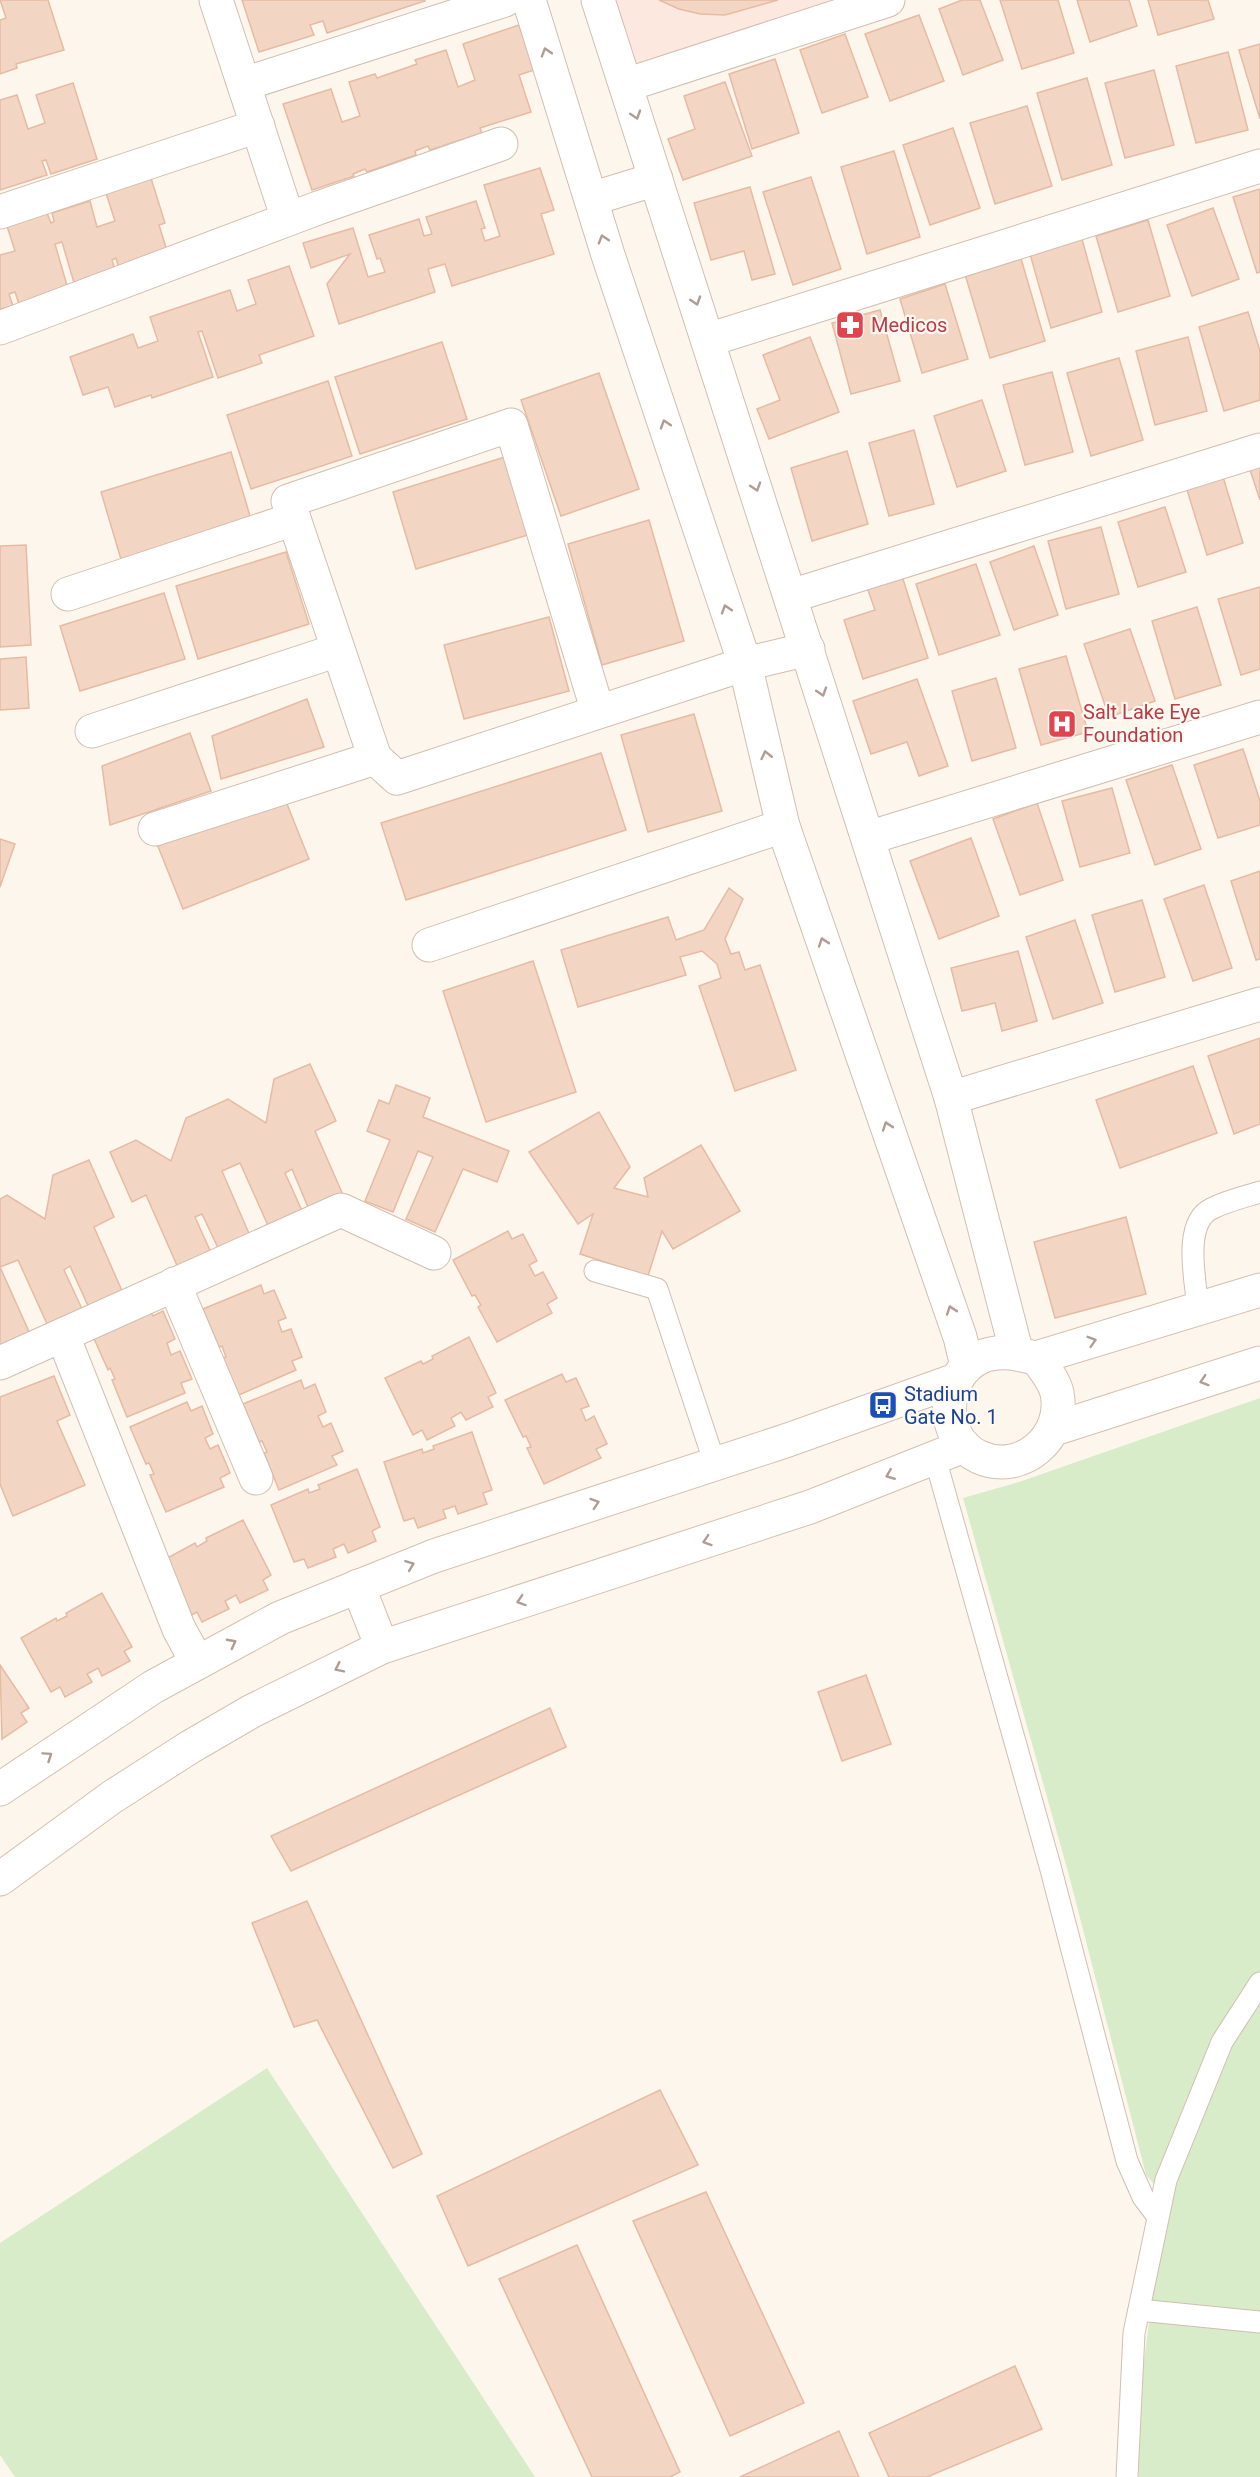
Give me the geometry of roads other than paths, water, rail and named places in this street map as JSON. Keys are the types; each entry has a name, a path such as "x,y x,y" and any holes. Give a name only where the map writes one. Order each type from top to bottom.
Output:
{"street":[{"path":"216,0 288,219"},
{"path":"244,84 505,0"},
{"path":"530,0 591,199 745,664 783,826 956,1326 962,1373 950,1396 949,1414 954,1432 950,1452"},
{"path":"0,1879 112,1797 190,1747 252,1711 382,1647 810,1507 950,1452 979,1456 996,1462 1014,1461 1030,1455 1044,1443 1054,1429 1059,1410 1056,1391 1027,1356 951,1098 598,0"},
{"path":"626,85 888,0"},
{"path":"0,212 258,126"},
{"path":"0,328 288,219 501,144"},
{"path":"708,340 1260,166"},
{"path":"591,199 656,179"},
{"path":"598,712 511,425 288,501 375,758 397,778 745,664 808,649"},
{"path":"790,596 1260,450"},
{"path":"68,594 294,519"},
{"path":"92,731 338,650"},
{"path":"868,838 1260,717"},
{"path":"155,829 375,758"},
{"path":"429,945 783,826"},
{"path":"951,1098 1260,1004"},
{"path":"0,1363 341,1210 434,1252"},
{"path":"174,1284 256,1478"},
{"path":"0,1790 93,1726 197,1662 280,1618 358,1586 434,1556 715,1464 962,1373 982,1357 1000,1353 1027,1356 1198,1310 1260,1290"},
{"path":"63,1336 179,1629 197,1662"},
{"path":"1054,1429 1260,1363"},
{"path":"358,1586 382,1647"}],"lane":[{"path":"1198,1310 1193,1253 1196,1223 1210,1209 1260,1192"},
{"path":"595,1271 657,1289 715,1464"},
{"path":"950,1452 1050,1866 1127,2161 1143,2197 1158,2217"},
{"path":"1127,2477 1134,2333 1166,2180 1222,2042 1260,1983"},
{"path":"1138,2310 1260,2322"}],"place":[{"name":"Medicos","path":"850,325"},
{"name":"Salt Lake Eye Foundation","path":"1062,724"},
{"name":"Stadium Gate No. 1","path":"883,1405"}]}
